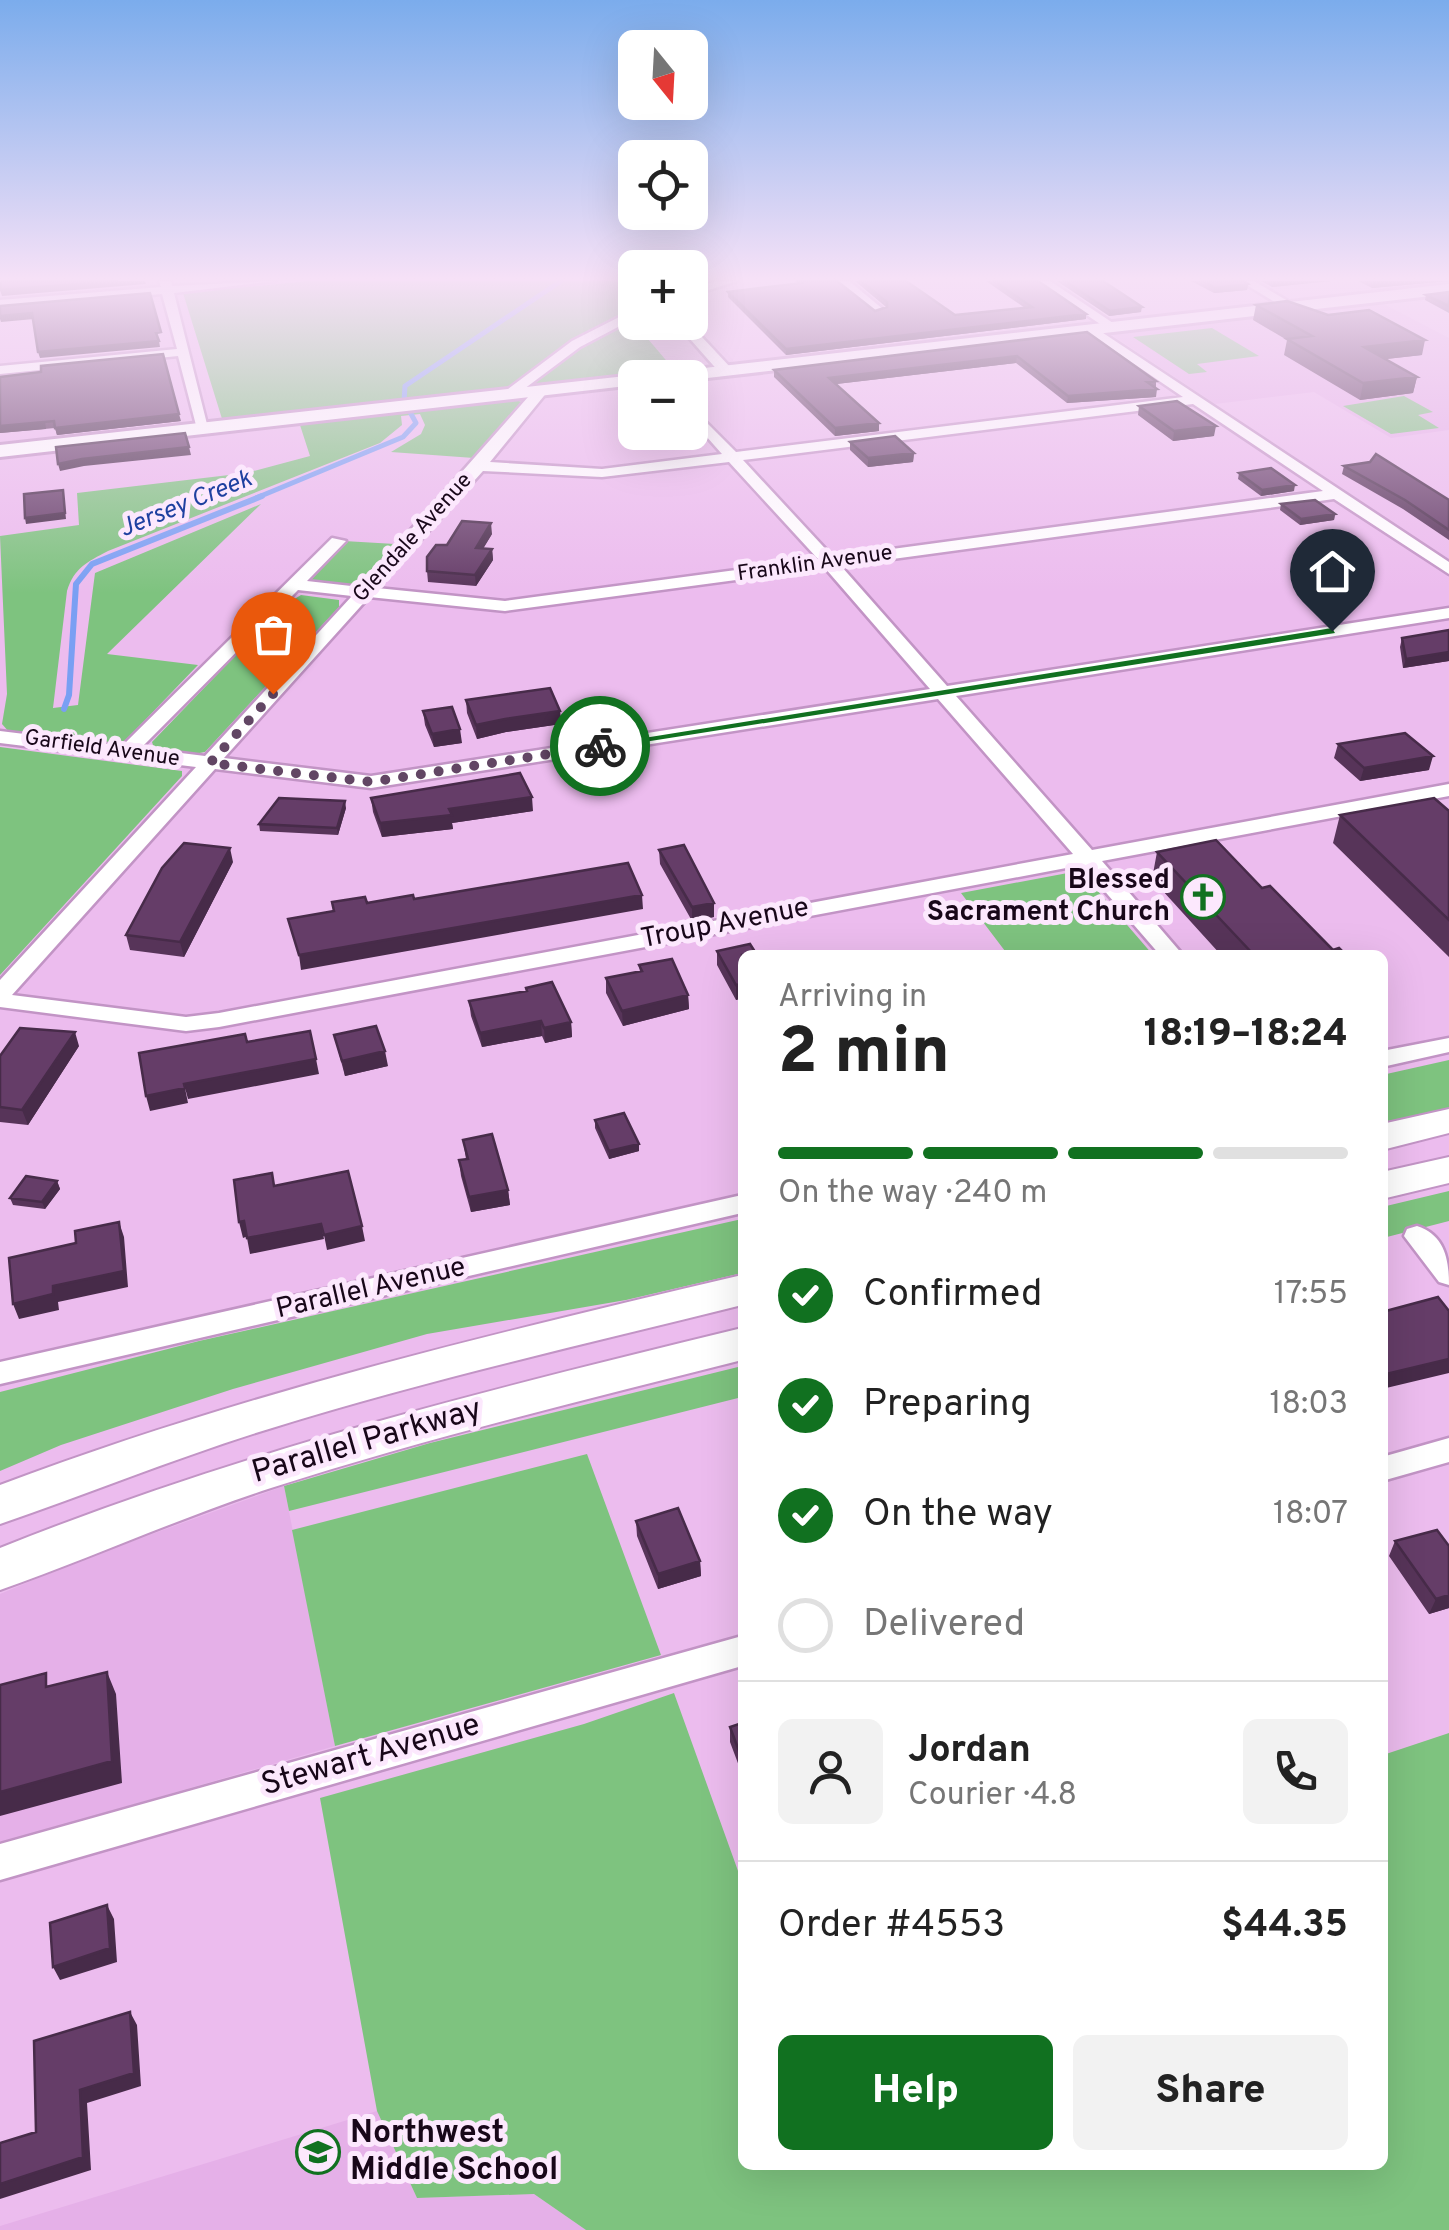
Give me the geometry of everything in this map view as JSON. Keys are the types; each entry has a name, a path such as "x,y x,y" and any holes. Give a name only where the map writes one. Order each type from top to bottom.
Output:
{"main road":[{"path":"1388,1136 1449,1121"},
{"path":"1388,1185 1449,1170"},
{"name":"Parallel Parkway","path":"0,1505 244,1419 399,1372 738,1291"},
{"name":"Parallel Parkway","path":"0,1569 57,1544 264,1470 378,1436 738,1345"}],"street":[{"path":"192,385 204,429"},
{"path":"507,395 520,385"},
{"path":"0,452 592,385"},
{"path":"1175,385 1449,569"},
{"name":"Glendale Avenue","path":"0,997 479,466 541,391"},
{"path":"479,466 602,474 1197,400"},
{"path":"708,431 829,562 1168,950"},
{"name":"Franklin Avenue","path":"294,586 505,606 1336,494"},
{"name":"Glendale Avenue","path":"126,753 338,541"},
{"path":"1419,549 1449,544"},
{"name":"Garfield Avenue","path":"0,737 371,782 1449,613"},
{"name":"Troup Avenue","path":"0,997 186,1024 219,1020 1449,790"},
{"path":"1388,1059 1449,1045"},
{"name":"Parallel Avenue","path":"0,1373 738,1205"},
{"path":"1418,1236 1449,1275"},
{"path":"1388,1466 1449,1450"},
{"name":"Stewart Avenue","path":"0,1862 738,1652"}],"shaded area":[{"path":"1187,385 1449,385 1449,430 1391,438 1314,392 1215,404"},
{"path":"284,1486 335,1746 0,1843 0,1594"},
{"name":"Northwest Middle School","path":"377,2111 417,2198 534,2194 586,2230 0,2230 0,2226"}],"green space":[{"path":"212,385 514,385 507,390 223,422"},
{"path":"1404,396 1433,412 1418,415 1439,428 1391,434 1343,406"},
{"path":"509,399 523,402 474,458 391,452 421,434 425,425 420,414 401,416 402,425 380,443 88,562 73,577 67,591 53,708 78,705 95,573 261,504 107,654 198,665 124,742 9,732 2,724 7,694 0,536 79,525 77,493 246,473 310,456 299,422"},
{"path":"344,541 395,544 357,585 315,584 311,580"},
{"path":"301,595 339,600 339,607 205,752 154,748 152,742 283,606"},
{"path":"0,747 182,771 182,776 0,975"},
{"path":"1073,872 1084,875 1149,950 1004,950 961,893"},
{"path":"1449,1060 1449,1108 1388,1123 1388,1074"},
{"path":"1449,1191 1449,1221 1388,1237 1388,1206"},
{"path":"738,1220 738,1274 626,1300 427,1334 233,1389 61,1445 0,1471 0,1392 199,1341"},
{"path":"738,1367 738,1398 289,1511 284,1486 430,1443"},
{"path":"587,1454 661,1655 335,1746 292,1530"},
{"path":"674,1693 738,1871 738,2170 1388,2170 1388,1753 1449,1733 1449,2230 586,2230 534,2194 417,2198 377,2111 320,1798 584,1724"}],"building":[{"path":"0,385 171,385 179,414 55,428 54,421 0,426"},
{"path":"790,385 837,385 879,423 835,428"},
{"path":"1054,385 1151,385 1157,389 1068,396"},
{"path":"1177,401 1216,426 1174,431 1139,406"},
{"path":"185,433 189,447 58,464 56,447"},
{"path":"895,436 914,453 868,458 850,442"},
{"path":"1376,454 1449,500 1449,530 1344,466 1370,462"},
{"path":"1271,468 1295,485 1262,490 1239,473"},
{"path":"63,490 65,513 25,518 24,494"},
{"path":"1315,500 1335,514 1301,519 1281,504"},
{"path":"462,521 491,523 476,548 492,549 475,575 427,571 427,557 436,545 447,545"},
{"path":"1449,630 1449,652 1406,659 1402,638"},
{"path":"550,688 560,711 476,725 466,700"},
{"path":"452,707 460,729 432,734 423,711"},
{"path":"1405,733 1433,756 1364,768 1338,744"},
{"path":"520,773 532,797 449,809 452,815 380,823 371,798"},
{"path":"279,798 345,801 337,828 259,824"},
{"path":"1434,798 1449,811 1449,920 1340,815"},
{"path":"1216,840 1262,888 1270,886 1333,950 1249,950 1157,852"},
{"path":"184,843 230,848 180,942 126,935 162,868"},
{"path":"684,845 714,903 692,907 659,850"},
{"path":"628,863 642,895 299,955 288,919 334,911 332,902 365,897 367,903 413,895 414,899"},
{"path":"750,944 754,950 738,950 738,985 736,985 717,951"},
{"path":"672,959 688,995 622,1011 606,978 642,971 639,965"},
{"path":"552,982 571,1022 544,1028 541,1021 480,1033 469,1001 527,991 526,988"},
{"path":"376,1026 385,1051 342,1061 334,1035"},
{"path":"20,1028 75,1032 22,1110 0,1107 0,1056"},
{"path":"310,1031 316,1059 184,1084 185,1088 146,1096 139,1053 245,1034 247,1042"},
{"path":"624,1113 639,1144 609,1151 595,1120"},
{"path":"492,1134 508,1190 469,1197 459,1160 468,1159 463,1140"},
{"path":"348,1171 362,1226 324,1235 321,1224 247,1238 244,1221 239,1222 234,1180 272,1173 274,1186"},
{"path":"26,1176 57,1181 42,1202 10,1198"},
{"path":"119,1222 124,1271 53,1286 53,1294 13,1304 9,1258 76,1243 75,1231"},
{"path":"1438,1297 1449,1311 1449,1359 1388,1374 1388,1310"},
{"path":"678,1508 700,1561 658,1574 636,1521"},
{"path":"1437,1530 1449,1546 1449,1595 1436,1599 1395,1541"},
{"path":"107,1672 112,1761 0,1792 0,1685 46,1673 46,1687"},
{"path":"738,1724 738,1748 730,1727"},
{"path":"107,1905 110,1948 53,1967 50,1923"},
{"path":"130,2012 134,2073 80,2090 83,2157 0,2184 0,2143 36,2132 34,2041"}],"waterway":[{"name":"Jersey Creek","path":"404,401 406,385"},
{"name":"Jersey Creek","path":"256,498 403,437 416,423 409,410"},
{"name":"Jersey Creek","path":"64,709 69,695 76,584 92,564 262,496"}],"way so far":[{"path":"273,694 210,763 371,782 600,746"}],"place":[{"name":"Blessed Sacrament Church","path":"1203,897"},
{"name":"Northwest Middle School","path":"318,2152"}],"route":[{"path":"600,746 1332,631"}]}
